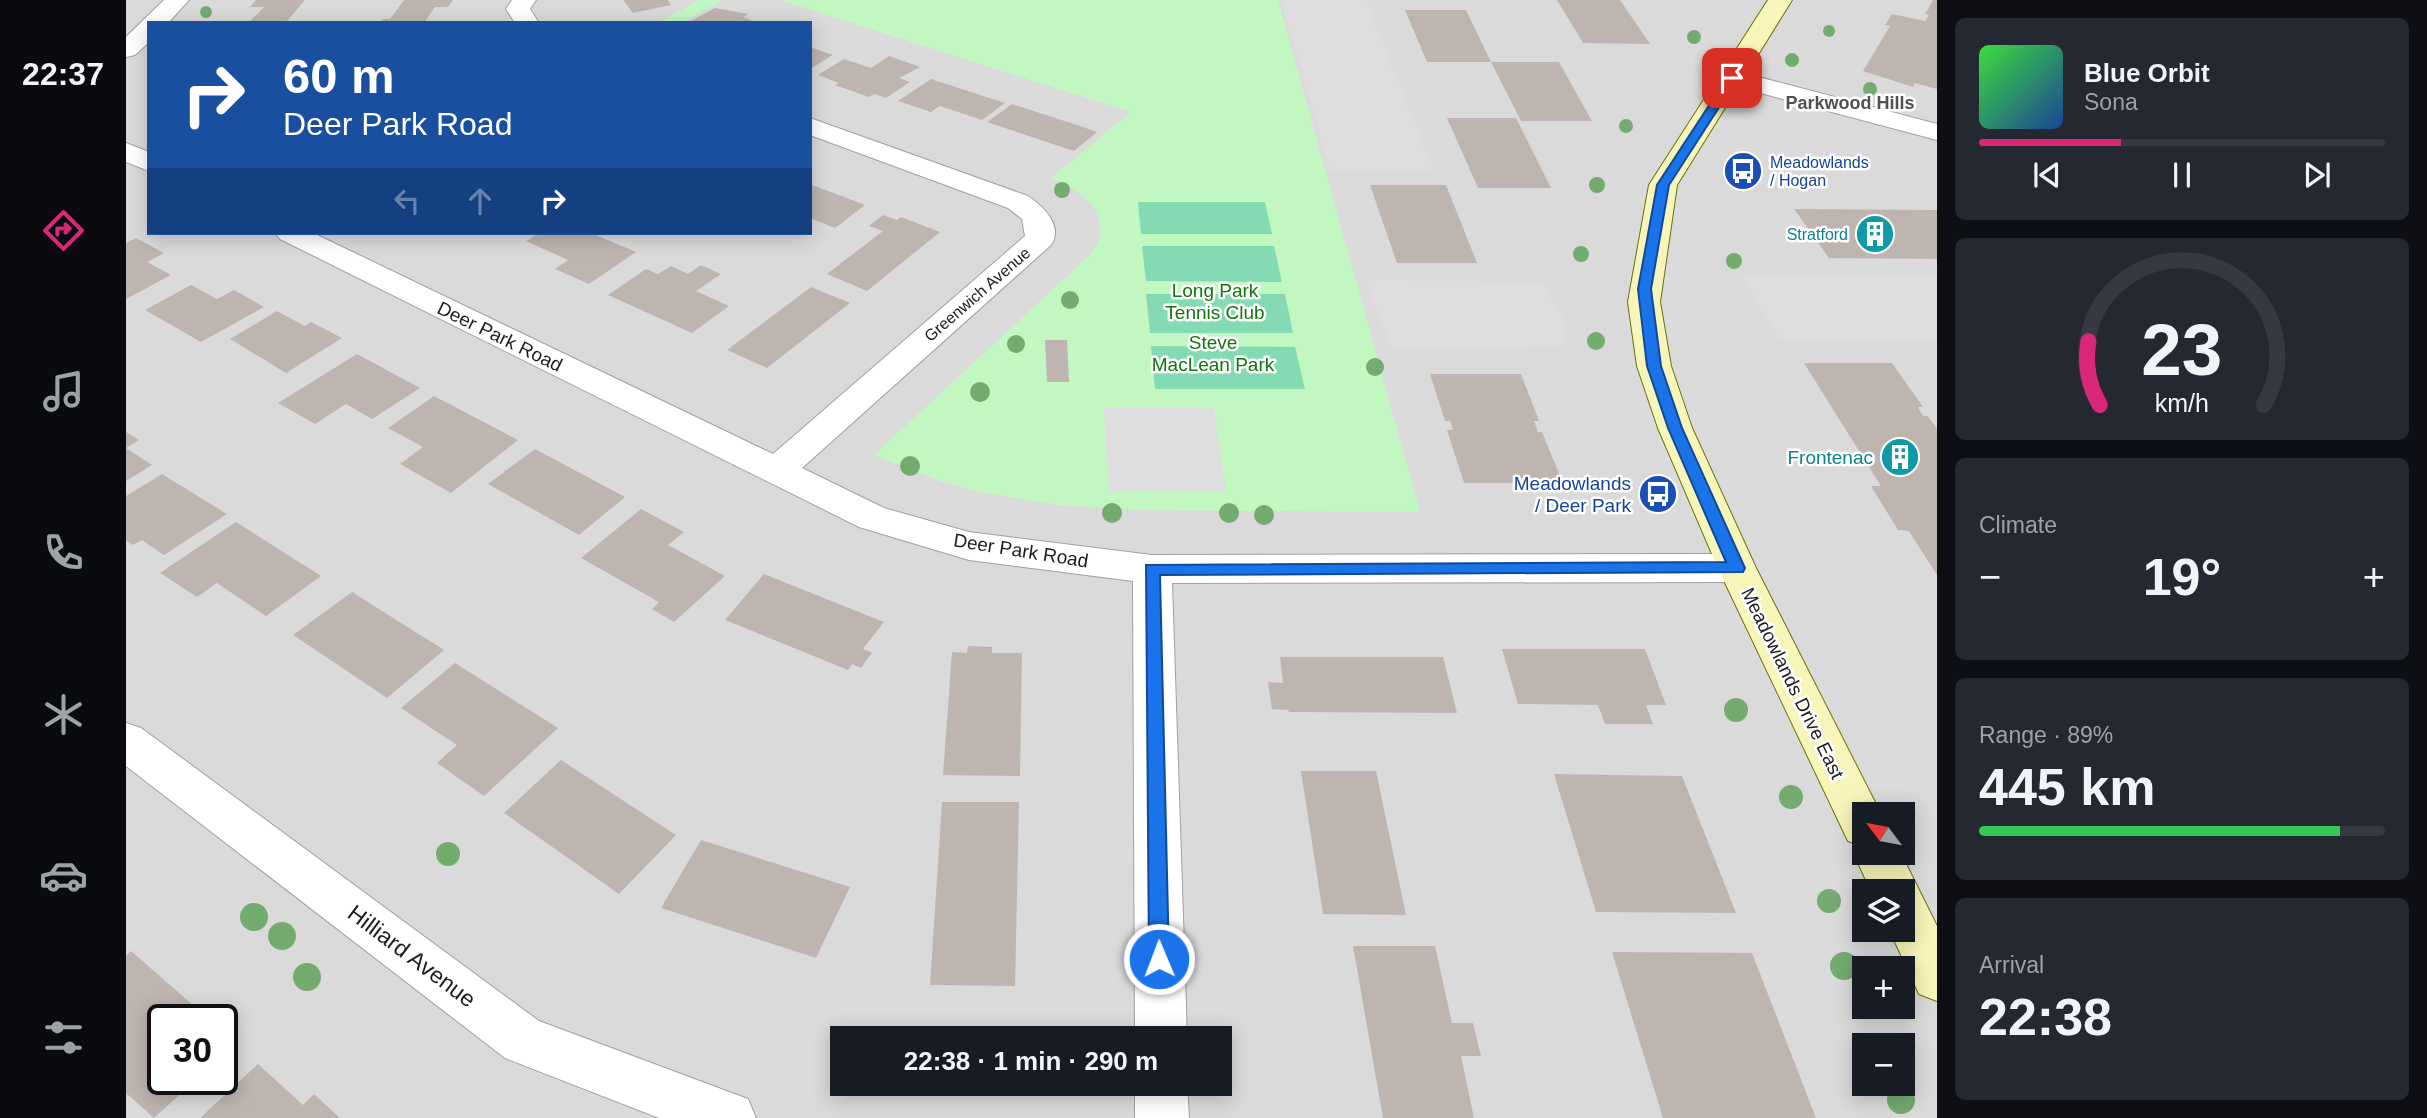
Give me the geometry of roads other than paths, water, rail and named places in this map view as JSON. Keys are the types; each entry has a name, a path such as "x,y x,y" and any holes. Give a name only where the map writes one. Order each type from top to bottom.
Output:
{"main road":[{"name":"Meadowlands Drive East","path":"1780,0 1663,185 1644,289 1654,366 1675,428 1737,568 1852,803"},
{"path":"1915,932 1937,977"}],"street":[{"path":"156,21 177,0"},
{"path":"524,0 518,9 526,21"},
{"path":"126,50 147,30"},
{"path":"1732,78 1937,132"},
{"name":"Greenwich Avenue","path":"775,472 1040,239 1041,226 1033,212 1017,202 812,127"},
{"path":"126,151 147,162"},
{"name":"Deer Park Road","path":"294,235 872,518 969,546 1152,569 1737,568"},
{"path":"1152,569 1160,1026"},
{"name":"Hilliard Avenue","path":"126,741 523,1040 729,1118"},
{"path":"1161,1096 1162,1118"}],"place":[{"name":"Meadowlands / Hogan","path":"1743,171"},
{"name":"Stratford","path":"1875,234"},
{"name":"Frontenac","path":"1900,457"},
{"name":"Meadowlands / Deer Park","path":"1658,494"}],"district":[{"name":"Parkwood Hills","path":"1850,103"}],"park label":[{"name":"Long Park Tennis Club","path":"1215,301"},
{"name":"Steve MacLean Park","path":"1213,353"}]}
